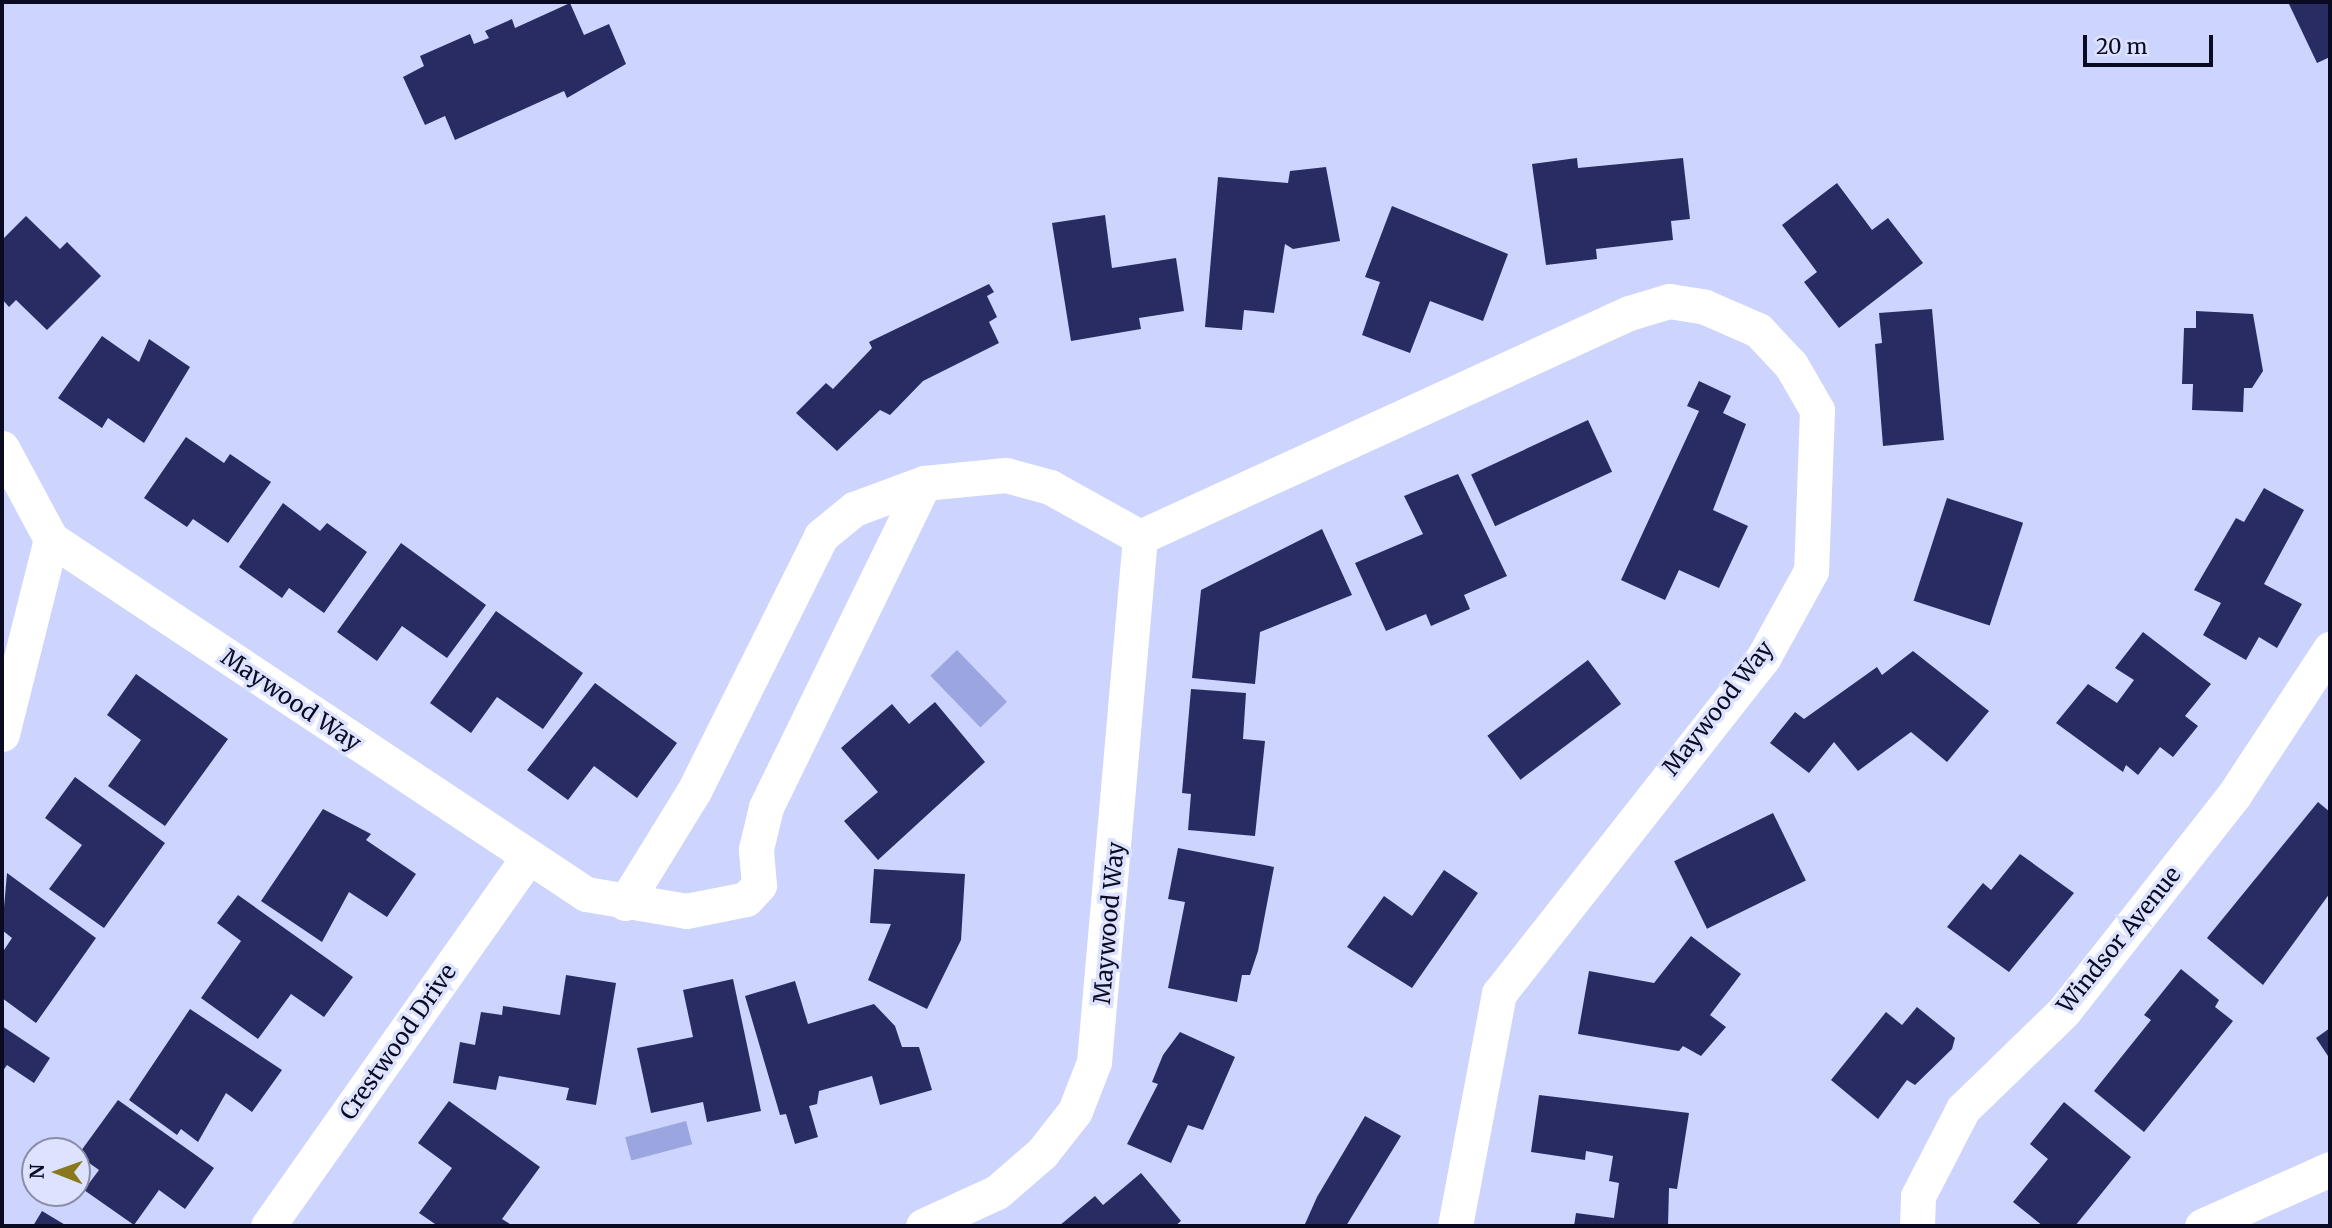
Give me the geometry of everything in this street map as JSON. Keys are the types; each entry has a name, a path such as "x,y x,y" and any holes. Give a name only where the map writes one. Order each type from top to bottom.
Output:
{"street":[{"name":"Maywood Way","path":"923,1226 997,1192 1042,1153 1075,1111 1094,1062 1140,537 1629,313 1669,301 1705,307 1758,330 1791,365 1817,410 1811,571 1763,658 1499,993 1455,1226"},
{"name":"Maywood Way","path":"2,448 51,539 586,894 625,903 686,911 721,907 746,899 760,885 756,849 766,807 924,483"},
{"path":"625,903 694,791 821,536 854,509 924,483 1006,475 1051,487 1140,537"},
{"path":"2,734 51,539"},
{"name":"Windsor Avenue","path":"1917,1226 1918,1196 1963,1108 2064,1011 2235,795 2330,649"},
{"name":"Crestwood Drive","path":"268,1226 528,858"},
{"path":"2202,1226 2330,1169"}],"water":[{"path":"957,650 1007,702 980,727 930,676"},
{"path":"686,1121 692,1144 631,1160 625,1137"}],"building":[{"path":"2288,2 2330,2 2330,57 2317,63"},
{"path":"570,3 584,35 609,24 626,64 567,98 564,91 455,140 445,116 425,125 403,77 424,66 420,56 470,34 474,44 489,38 485,31 512,19 515,28"},
{"path":"1577,158 1578,168 1683,158 1690,219 1671,221 1673,240 1596,249 1597,259 1546,265 1532,164"},
{"path":"1326,167 1340,241 1293,249 1285,244 1274,313 1244,310 1242,330 1205,327 1218,177 1288,183 1290,171"},
{"path":"1837,183 1872,230 1888,218 1923,263 1839,328 1804,282 1817,272 1782,225"},
{"path":"1392,206 1508,254 1483,321 1430,301 1410,353 1362,335 1380,282 1365,277"},
{"path":"1105,215 1112,268 1176,258 1184,311 1139,318 1141,329 1071,341 1052,223"},
{"path":"26,216 60,249 67,242 101,276 47,330 16,300 9,307 2,299 2,240"},
{"path":"989,284 994,292 987,296 997,317 989,322 999,343 923,381 890,415 880,410 837,451 796,413 826,383 833,389 872,348 869,342"},
{"path":"1932,309 1944,440 1883,446 1875,344 1882,343 1879,313"},
{"path":"2196,311 2253,314 2263,371 2252,388 2244,388 2243,412 2192,410 2193,384 2182,384 2184,328 2196,328"},
{"path":"102,336 139,362 149,339 190,367 144,443 108,418 102,428 58,398"},
{"path":"1699,381 1731,396 1723,413 1746,424 1713,510 1748,526 1719,588 1679,570 1665,600 1621,580 1699,411 1687,406"},
{"path":"1588,420 1612,472 1495,526 1471,475"},
{"path":"186,437 224,463 230,454 271,482 228,543 193,519 187,527 144,498"},
{"path":"1458,474 1507,576 1464,595 1470,609 1431,626 1426,614 1386,631 1355,563 1423,534 1404,496"},
{"path":"2264,488 2304,510 2264,584 2302,604 2277,648 2259,637 2246,660 2203,635 2221,603 2194,590 2236,518 2244,522"},
{"path":"1947,498 2023,523 1990,625 1914,601"},
{"path":"283,503 320,531 327,523 367,552 324,613 289,588 282,598 239,567"},
{"path":"1322,529 1352,595 1260,632 1255,684 1192,678 1201,590"},
{"path":"401,543 486,605 447,658 402,626 377,661 337,632"},
{"path":"496,611 583,673 543,729 497,697 471,733 430,703"},
{"path":"2143,632 2211,684 2185,716 2198,726 2173,757 2160,747 2138,775 2126,765 2123,772 2056,723 2088,684 2117,703 2134,680 2115,668"},
{"path":"1913,651 1989,711 1947,762 1911,732 1858,771 1834,742 1809,773 1770,743 1795,712 1804,719 1877,667 1882,675"},
{"path":"1588,660 1621,704 1520,780 1487,736"},
{"path":"136,674 228,739 165,826 108,786 141,740 107,715"},
{"path":"595,683 677,743 637,798 594,766 568,800 527,770"},
{"path":"1191,689 1246,693 1243,739 1265,741 1255,836 1188,830 1191,794 1182,793"},
{"path":"935,702 985,762 878,860 844,821 878,792 841,748 892,704 909,724"},
{"path":"75,777 165,843 104,928 49,889 82,845 45,818"},
{"path":"2318,802 2330,812 2330,893 2263,985 2207,938"},
{"path":"323,809 371,834 366,840 416,874 387,917 349,892 322,942 261,901"},
{"path":"1773,813 1806,880 1707,929 1674,861"},
{"path":"1178,848 1274,867 1258,951 1250,975 1242,975 1237,1002 1168,988 1185,902 1168,899"},
{"path":"2020,854 2074,893 2009,972 1947,927 1983,883 1991,890"},
{"path":"874,869 965,874 961,940 927,1009 868,980 891,924 870,923"},
{"path":"1444,870 1478,893 1412,988 1347,947 1384,896 1412,916"},
{"path":"7,873 96,938 36,1023 2,998 2,953 12,938 2,930"},
{"path":"238,895 353,977 324,1017 291,994 258,1039 201,998 241,941 217,923"},
{"path":"1691,936 1741,974 1710,1015 1726,1027 1701,1056 1683,1046 1679,1051 1578,1034 1589,971 1654,983"},
{"path":"2181,969 2219,1000 2215,1007 2233,1021 2144,1132 2094,1091 2151,1020 2144,1015"},
{"path":"566,975 616,983 596,1105 566,1100 569,1088 499,1076 496,1090 453,1083 460,1042 475,1045 481,1012 502,1015 503,1006 560,1015"},
{"path":"733,979 761,1111 707,1122 703,1102 651,1113 637,1048 693,1037 683,990"},
{"path":"795,981 808,1024 874,1004 895,1026 902,1047 919,1047 932,1090 880,1105 872,1076 819,1091 817,1104 809,1106 818,1137 795,1144 786,1114 780,1115 745,996"},
{"path":"1917,1007 1955,1038 1952,1049 1915,1085 1907,1080 1878,1119 1831,1080 1886,1012 1902,1025"},
{"path":"190,1009 282,1070 252,1112 226,1093 198,1142 181,1129 177,1135 129,1100"},
{"path":"2,1026 50,1058 34,1083 7,1065 2,1072"},
{"path":"2330,1028 2330,1059 2316,1038"},
{"path":"1180,1032 1235,1057 1203,1130 1188,1125 1171,1163 1127,1144 1158,1084 1152,1082 1163,1055"},
{"path":"1539,1095 1689,1113 1677,1189 1669,1188 1668,1226 1574,1226 1576,1213 1614,1218 1619,1183 1609,1181 1613,1156 1586,1151 1585,1160 1531,1152"},
{"path":"118,1100 214,1168 185,1209 159,1190 134,1225 91,1195 91,1181 99,1170 91,1164 91,1137"},
{"path":"449,1101 540,1167 502,1219 513,1226 438,1226 419,1213 452,1168 418,1143"},
{"path":"2064,1102 2131,1157 2075,1226 2043,1226 2013,1202 2048,1159 2030,1144"},
{"path":"1365,1116 1401,1136 1346,1226 1305,1224 1317,1197"},
{"path":"1141,1173 1181,1221 1175,1226 1059,1226 1095,1196 1103,1205"},
{"path":"42,1211 67,1226 33,1226"}]}
